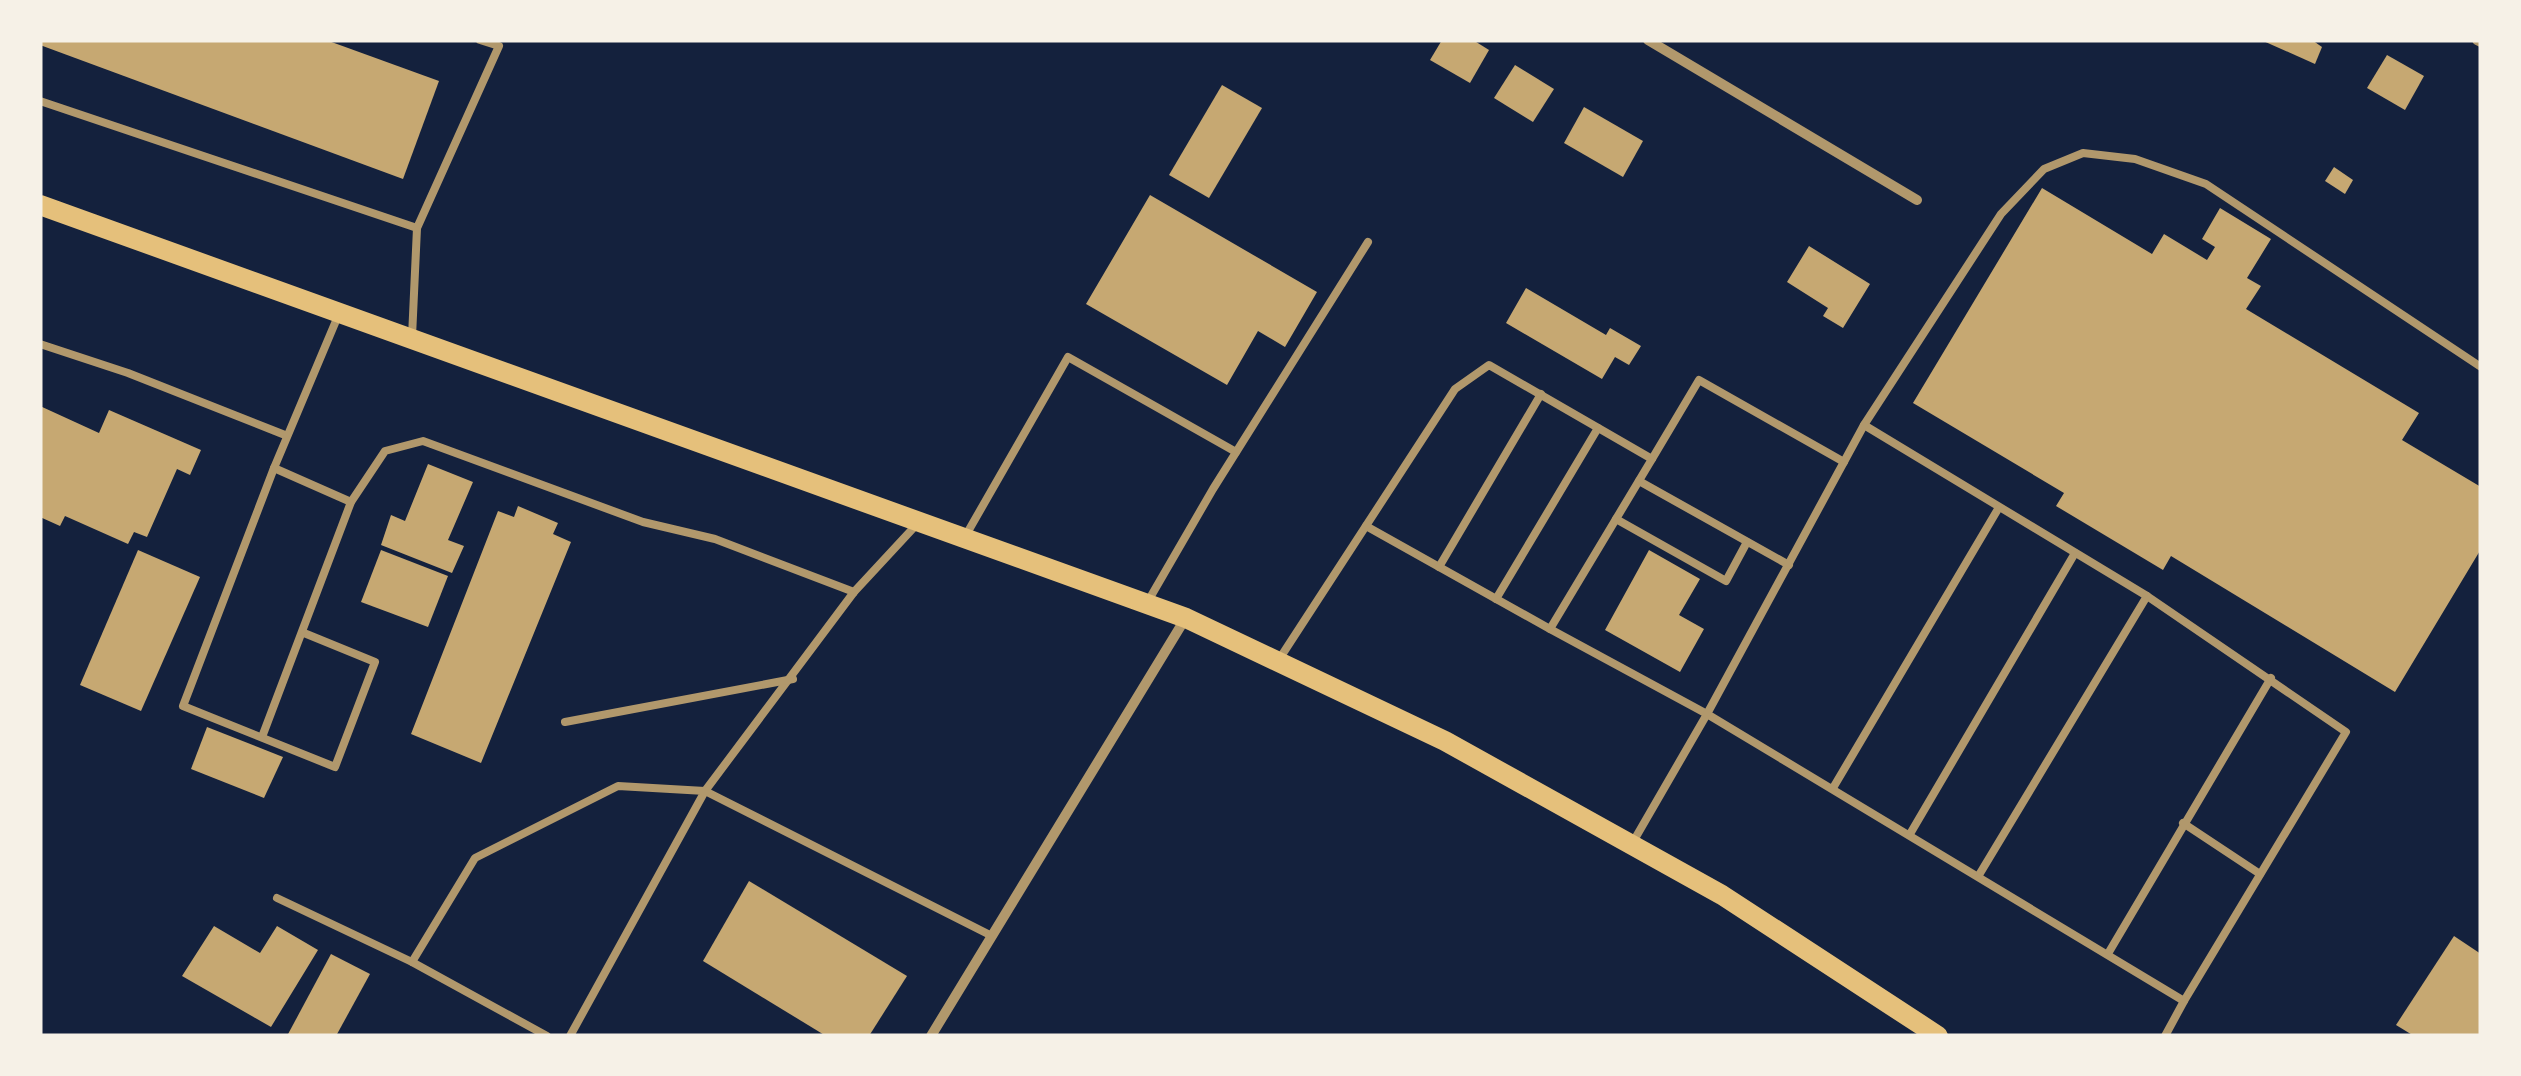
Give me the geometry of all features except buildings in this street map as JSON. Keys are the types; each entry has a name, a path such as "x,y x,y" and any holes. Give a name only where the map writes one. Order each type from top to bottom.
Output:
{"main road":[{"path":"40,205 966,535 1186,618 1445,741 1722,895 1938,1036"}],"street":[{"path":"1648,40 1917,200"},
{"path":"931,1036 1186,618"}],"lane":[{"path":"412,337 417,228 501,43 480,40"},
{"path":"40,101 417,228"},
{"path":"1632,845 1864,425 2001,214 2044,170 2084,152 2135,160 2206,184 2481,367"},
{"path":"1148,604 1236,452 1368,242"},
{"path":"304,633 375,662 336,766 183,706 285,435 340,312"},
{"path":"40,344 128,373 285,435"},
{"path":"966,535 1068,358 1236,452"},
{"path":"1278,662 1454,388 1488,365 1652,459"},
{"path":"1550,629 1699,380 1844,462"},
{"path":"1439,566 1541,394"},
{"path":"1864,425 2147,596 2346,732 2165,1036"},
{"path":"1496,599 1598,428"},
{"path":"262,737 351,502 385,451 423,441 642,522 715,539 854,592"},
{"path":"274,468 351,502"},
{"path":"1639,481 1788,565"},
{"path":"1832,788 1998,509"},
{"path":"570,1036 705,791 794,679 854,592 921,519"},
{"path":"1616,519 1726,580 1747,542"},
{"path":"1366,526 1707,714 2109,952 2184,1001"},
{"path":"1910,834 2076,553"},
{"path":"1979,875 2147,596"},
{"path":"2109,952 2271,678"},
{"path":"566,722 794,679"},
{"path":"412,962 475,858 618,786 705,791 992,936"},
{"path":"2183,824 2260,874"},
{"path":"277,898 412,962 547,1036"}]}
